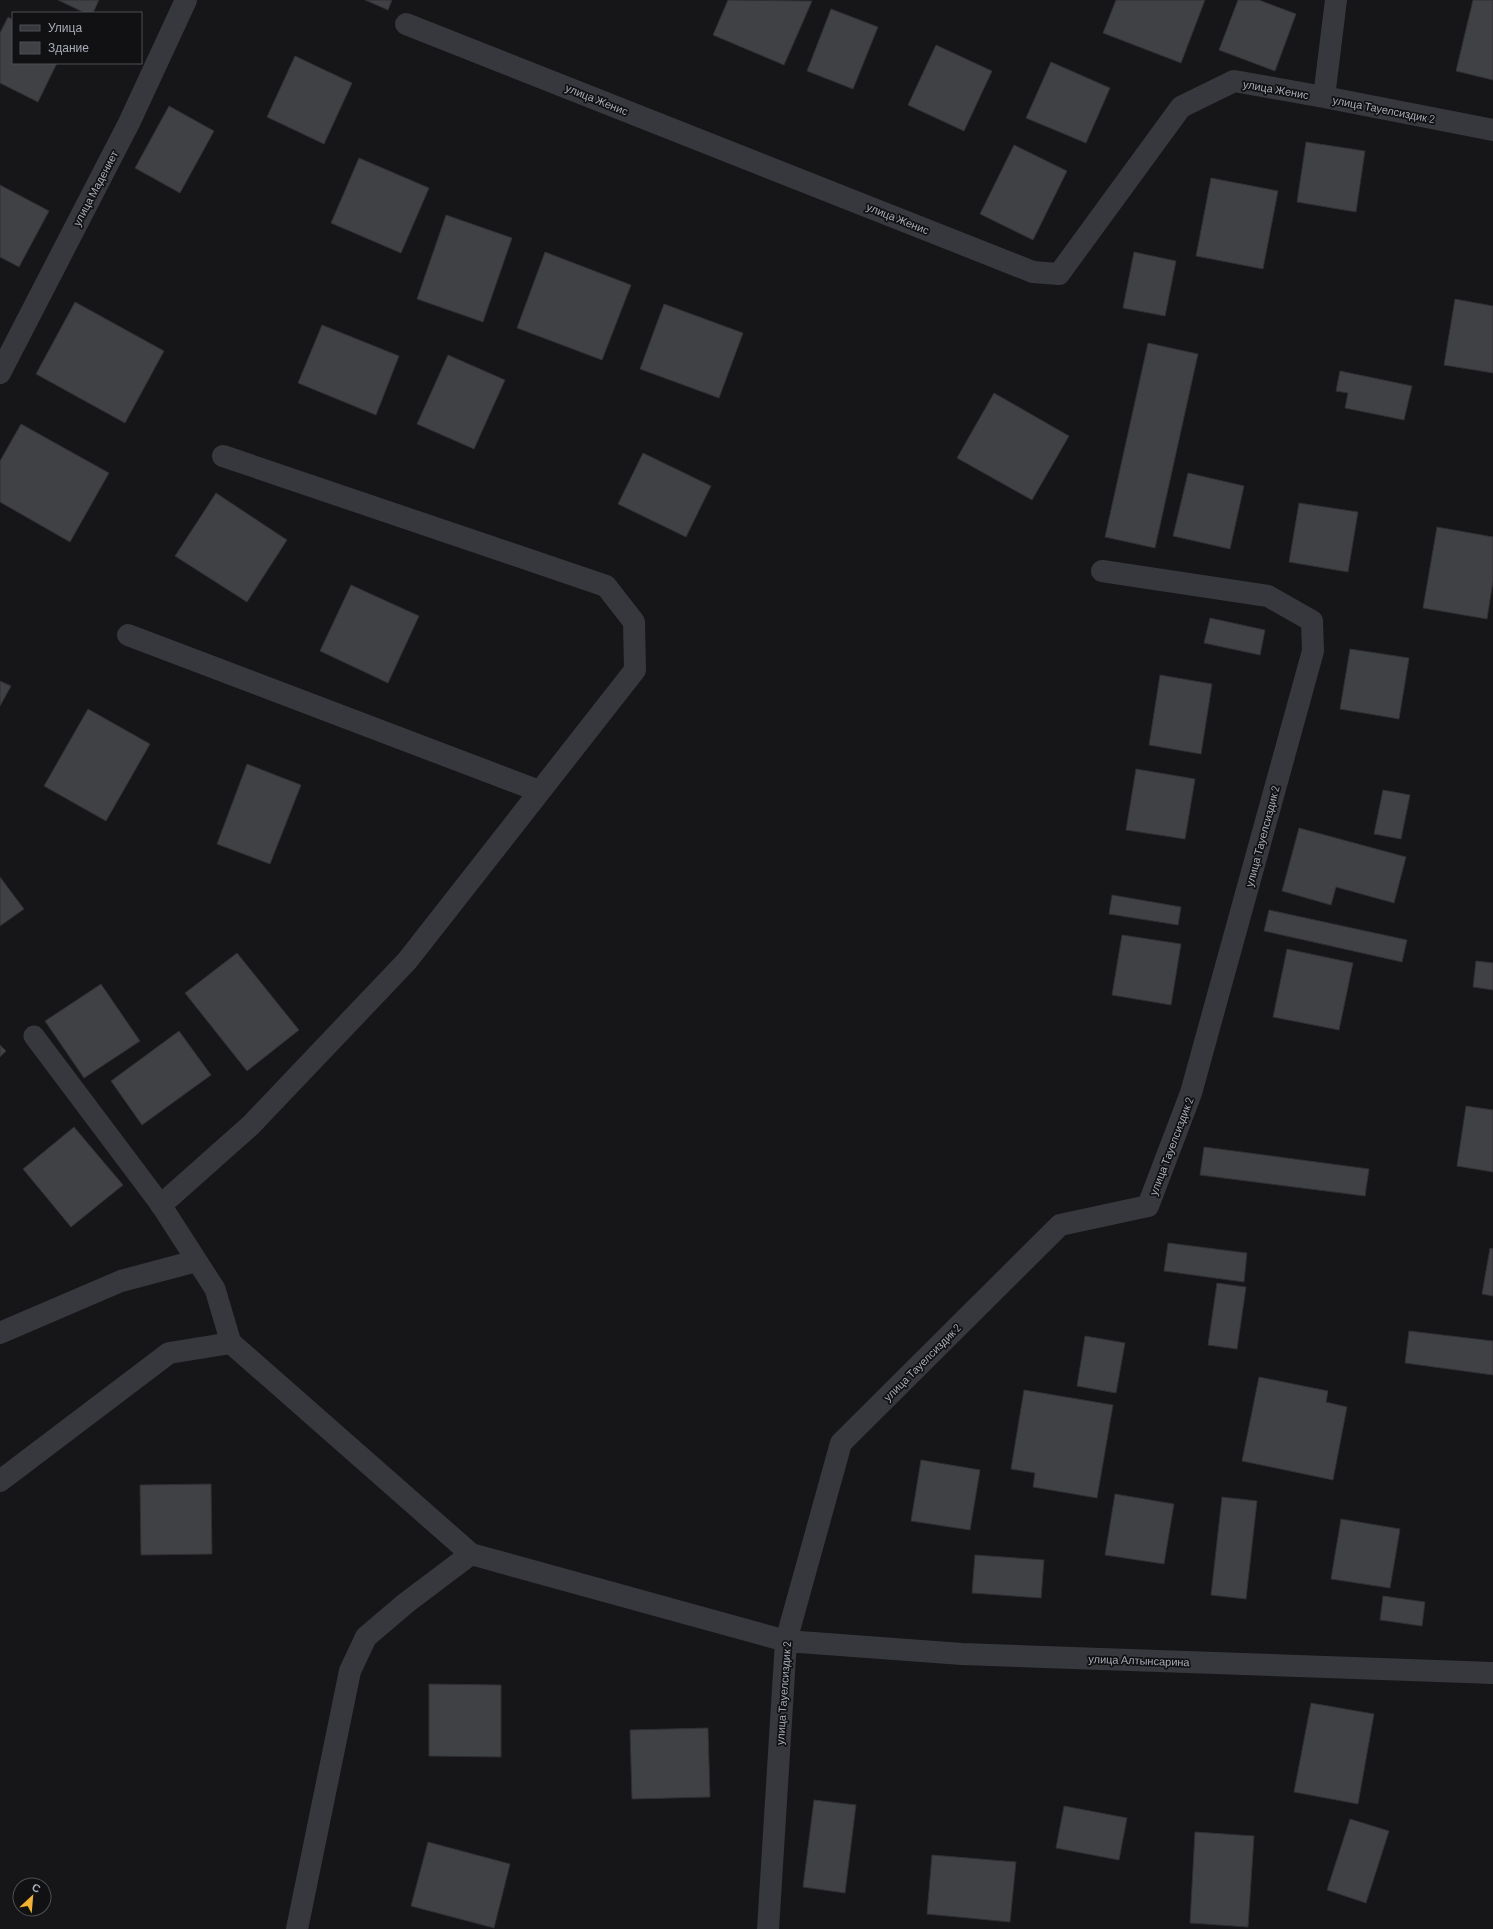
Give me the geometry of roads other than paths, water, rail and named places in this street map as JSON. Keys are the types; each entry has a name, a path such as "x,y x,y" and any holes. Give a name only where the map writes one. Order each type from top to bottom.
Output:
{"street":[{"name":"улица Мадениет","path":"0,373 129,123 186,0"},
{"name":"улица Тауелсиздик 2","path":"1336,0 1324,97 1493,130"},
{"name":"улица Женис","path":"406,24 1033,272 1059,274 1181,107 1234,81 1324,97"},
{"path":"161,1205 251,1125 407,961 538,791 635,670 634,622 606,586 223,456"},
{"name":"улица Тауелсиздик 2","path":"768,1929 786,1641 841,1443 1060,1225 1148,1206 1191,1093 1313,651 1312,621 1268,596 1102,571"},
{"path":"128,635 538,791"},
{"path":"0,1333 121,1280 196,1261"},
{"path":"0,1481 169,1353 231,1344 471,1554 406,1603 366,1637 350,1671 297,1929"},
{"name":"улица Алтынсарина","path":"471,1554 786,1641 962,1654 1493,1673"}],"lane":[{"path":"34,1036 161,1205 215,1289 231,1344"}]}
